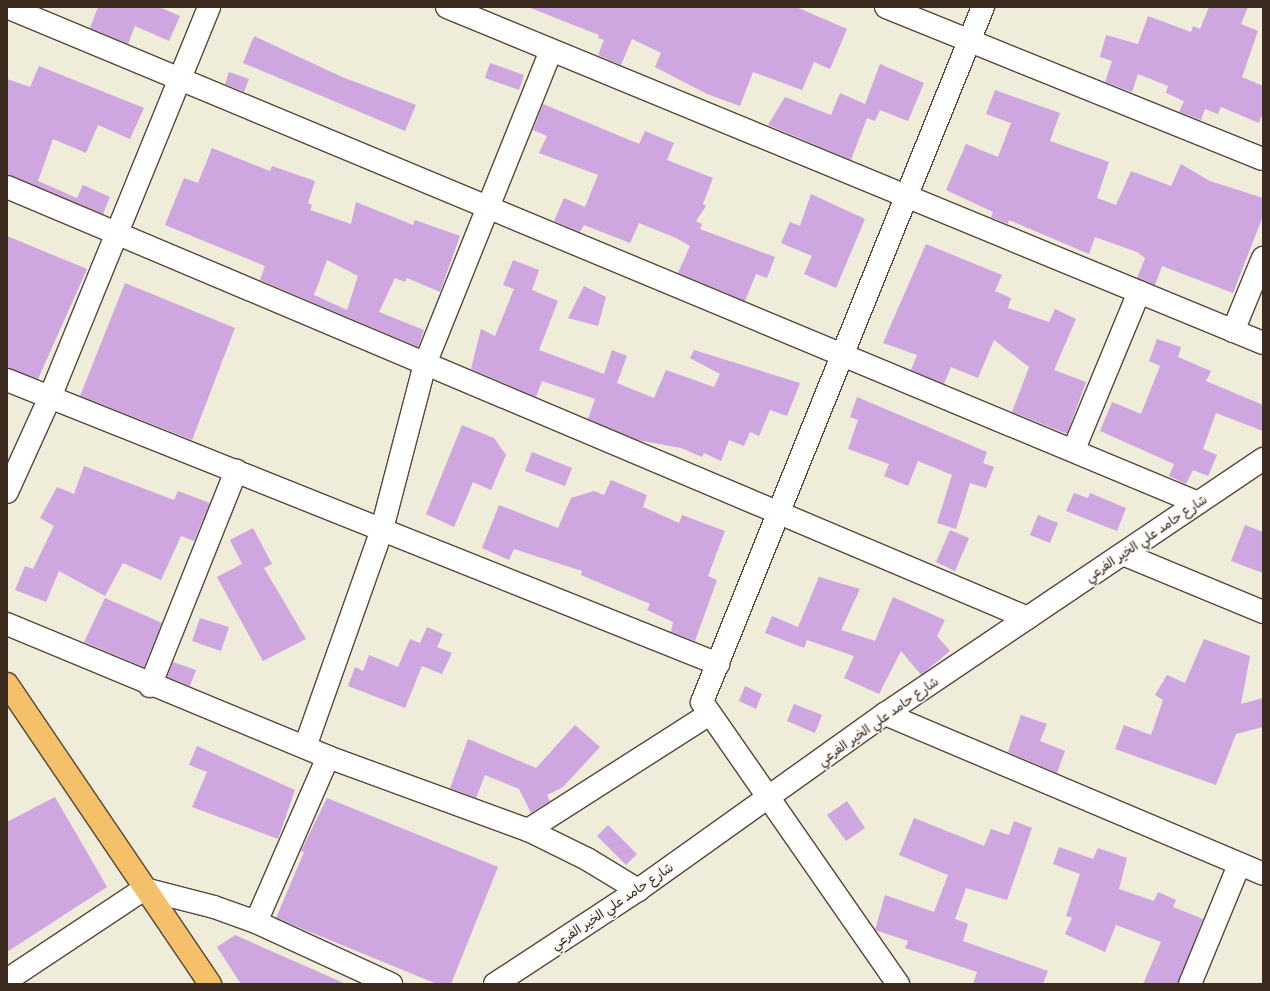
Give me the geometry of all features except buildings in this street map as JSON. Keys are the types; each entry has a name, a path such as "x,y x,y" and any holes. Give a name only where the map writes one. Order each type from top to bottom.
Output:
{"main road":[{"path":"7,684 144,889 210,984"}],"street":[{"path":"7,492 50,397 209,7"},
{"path":"886,7 1263,158"},
{"path":"528,830 705,708 718,664 983,7"},
{"path":"13,8 180,79 1074,449 1198,503"},
{"path":"463,10 551,51 906,198 1263,343"},
{"path":"305,747 382,529 425,364 551,51"},
{"path":"7,188 1028,618"},
{"path":"1234,331 1263,258"},
{"path":"1074,449 1139,292"},
{"path":"7,380 718,664"},
{"name":"شارع حامد علي الخير الفرعي","path":"495,984 638,890 885,714 1263,459"},
{"path":"150,686 236,471"},
{"path":"1123,554 1263,612"},
{"path":"7,624 150,686 328,756 528,830 587,859 638,890"},
{"path":"705,708 901,982"},
{"path":"885,714 1263,874"},
{"path":"256,922 328,756"},
{"path":"1190,984 1239,865"},
{"path":"7,980 144,889 214,906 256,922 391,984"}]}
